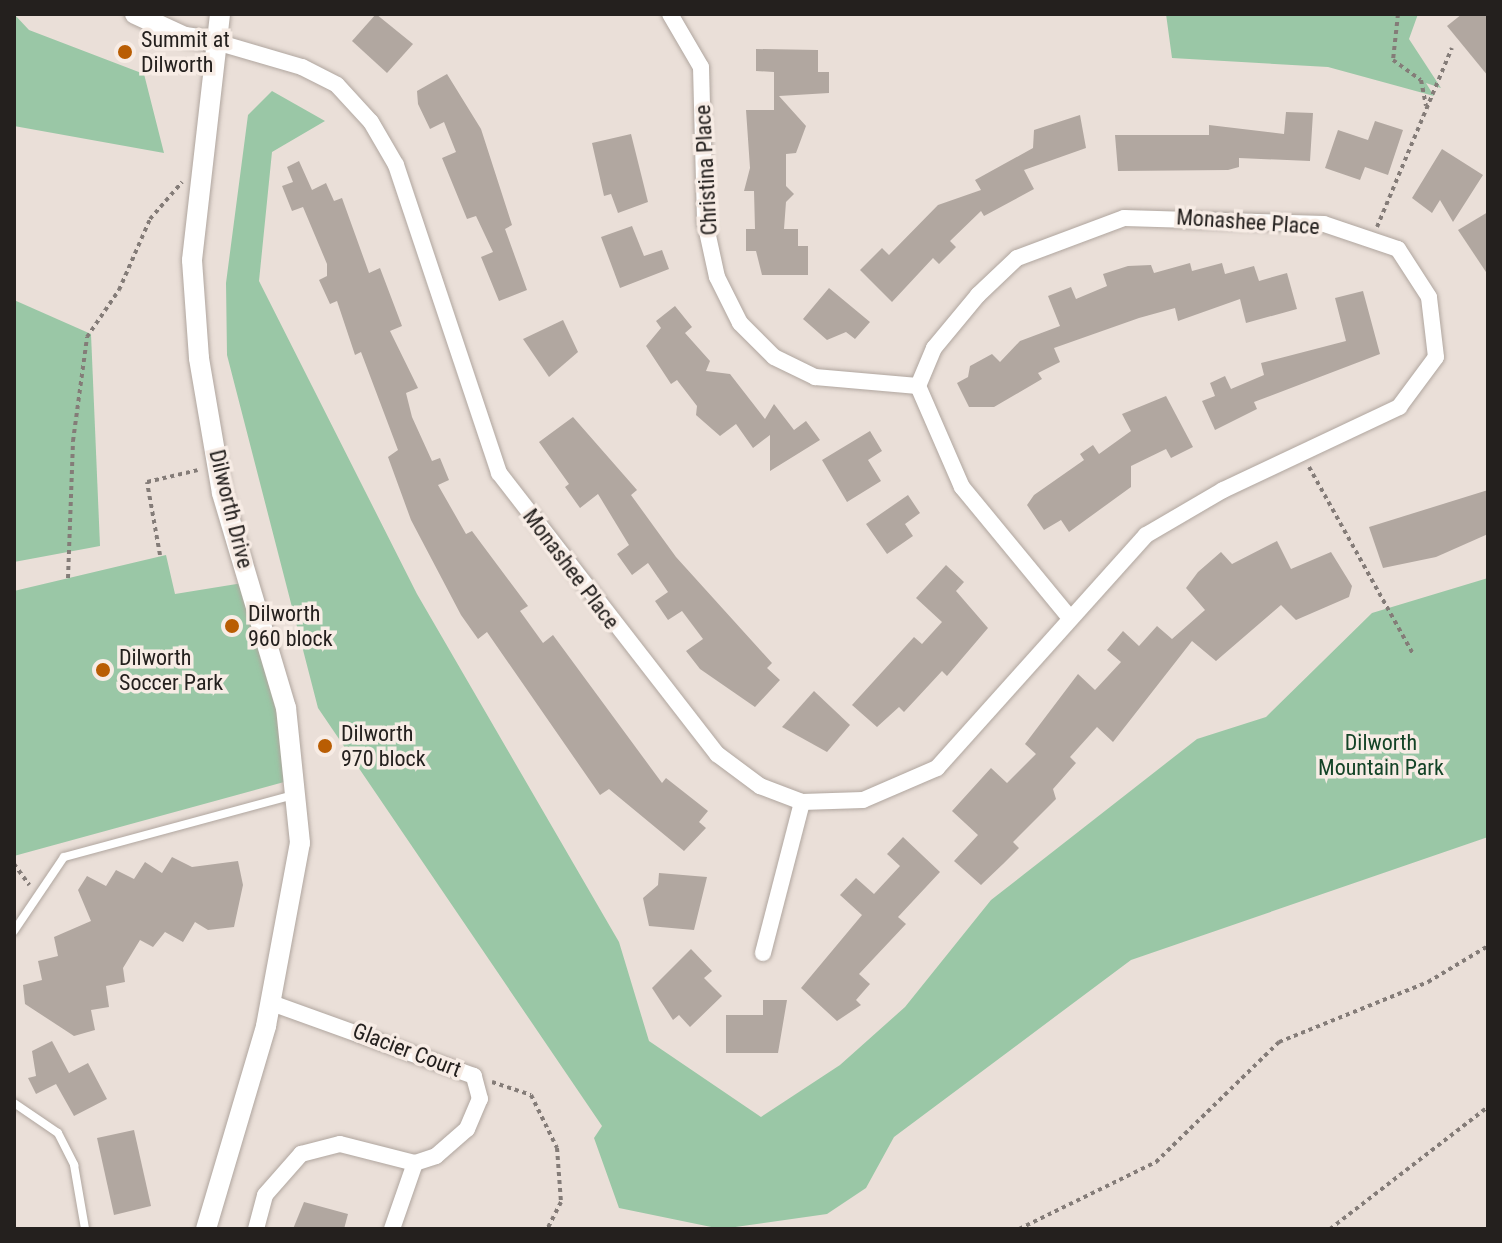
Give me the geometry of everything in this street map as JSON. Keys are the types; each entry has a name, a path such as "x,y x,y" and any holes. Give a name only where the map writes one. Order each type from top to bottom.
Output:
{"street":[{"path":"135,14 185,37 213,41"},
{"name":"Dilworth Drive","path":"206,1229 271,1003 300,843 298,794 286,708 218,466 199,358 192,260 213,41 220,14"},
{"name":"Christina Place","path":"670,14 701,67 705,222 717,277 740,323 774,357 815,377 918,386"},
{"name":"Monashee Place","path":"213,41 302,67 337,85 371,122 396,165 499,473 717,754 760,786 802,802 863,800 937,768 1069,617 1146,535 1301,453 1399,407 1436,357 1429,297 1398,249 1324,224 1214,215 1124,218 1065,236 1017,258 978,295 934,348 918,386"},
{"path":"918,386 962,487 1069,617"},
{"path":"763,953 802,802"},
{"name":"Glacier Court","path":"271,1003 474,1076 480,1099 467,1129 436,1156 415,1163"},
{"path":"256,1229 265,1195 301,1154 340,1144 415,1163 392,1229"}],"lane":[{"path":"14,931 34,893 64,857 298,794"},
{"path":"14,1103 58,1133 74,1165 85,1229"}],"path":[{"path":"1398,14 1393,60 1421,80 1427,108"},
{"path":"1372,240 1452,48"},
{"path":"68,578 73,441 87,337 119,290 150,219 204,156"},
{"path":"1301,453 1413,654"},
{"path":"160,555 147,482 218,466"},
{"path":"14,864 34,893"},
{"path":"1019,1229 1156,1162 1279,1042 1428,982 1488,946"},
{"path":"474,1076 531,1095 557,1148 561,1202 553,1227 547,1229"},
{"path":"1330,1229 1488,1107"}],"green space":[{"path":"14,14 29,30 144,74 164,153 14,126"},
{"path":"1166,14 1418,14 1409,39 1441,88 1426,83 1434,96 1328,67 1172,58"},
{"name":"Dilworth Mountain Park","path":"272,91 325,121 272,152 259,281 417,594 619,942 649,1041 761,1117 840,1065 905,1007 991,900 1197,739 1266,717 1372,613 1488,578 1488,837 1131,960 894,1137 866,1188 827,1214 721,1229 619,1208 594,1138 602,1126 318,708 227,355 226,283 248,115"},
{"path":"14,300 91,334 100,546 14,562"},
{"name":"Dilworth Soccer Park","path":"166,555 175,594 249,582 295,779 14,856 14,591"}],"building":[{"path":"376,14 413,44 387,73 352,41"},
{"path":"1462,14 1488,14 1488,76 1447,26"},
{"path":"756,49 818,50 818,72 829,72 829,93 779,96 806,126 796,153 786,154 786,186 794,194 786,202 784,229 798,229 798,246 808,246 808,275 762,275 756,251 746,251 746,229 755,229 754,191 744,191 750,168 746,110 774,110 774,72 756,71"},
{"path":"447,74 481,129 512,225 505,229 527,290 499,301 481,257 493,252 476,216 467,219 442,158 456,152 444,122 430,129 418,104 417,91"},
{"path":"1286,112 1313,113 1310,161 1239,158 1239,167 1228,170 1118,171 1115,135 1209,135 1209,125 1284,134"},
{"path":"1080,115 1086,148 1024,170 1034,189 984,216 981,211 950,241 956,247 939,264 933,258 892,302 860,270 882,248 889,255 938,205 981,190 975,180 1033,148 1034,130"},
{"path":"1375,121 1403,130 1388,175 1365,167 1360,180 1325,168 1338,130 1368,140"},
{"path":"631,134 648,202 618,213 611,194 604,196 592,143"},
{"path":"1442,149 1483,175 1453,222 1440,200 1432,213 1412,198"},
{"path":"299,161 312,190 326,183 334,201 342,198 369,273 380,268 402,326 390,331 418,388 406,393 412,417 432,461 440,458 449,480 438,485 466,534 472,531 528,606 520,611 543,643 553,635 662,783 666,778 708,811 699,822 706,828 684,851 609,789 600,795 487,632 478,639 461,615 411,520 388,457 398,450 361,352 355,355 337,301 330,304 319,280 327,276 327,264 303,207 292,211 282,186 293,182 287,167"},
{"path":"1488,212 1488,275 1458,230"},
{"path":"632,226 644,256 662,250 669,269 620,288 601,237"},
{"path":"1190,263 1192,271 1222,263 1225,274 1254,266 1259,281 1287,273 1297,309 1246,323 1240,299 1178,321 1175,308 1139,318 1054,348 1060,362 1038,373 1042,379 994,407 969,407 957,383 968,377 970,366 992,354 1000,362 1020,341 1060,326 1048,296 1071,287 1076,299 1107,286 1103,274 1128,266 1151,265 1154,273"},
{"path":"829,288 870,322 855,339 846,332 827,340 803,319"},
{"path":"1363,291 1380,354 1254,402 1257,409 1215,430 1202,401 1215,396 1210,383 1225,376 1231,389 1264,375 1261,363 1346,341 1335,298"},
{"path":"675,306 692,327 685,333 710,361 706,371 730,374 765,419 774,404 794,430 806,421 820,440 770,471 770,435 753,448 736,424 720,436 696,415 697,406 677,380 671,384 646,346 661,328 656,321"},
{"path":"563,320 578,352 549,377 523,339"},
{"path":"1166,396 1193,447 1171,458 1166,449 1131,466 1131,487 1069,532 1061,520 1044,530 1027,505 1034,495 1084,460 1080,454 1093,445 1099,454 1131,431 1122,414"},
{"path":"573,417 637,490 631,495 676,557 772,663 767,668 780,680 755,707 700,669 686,651 703,639 682,611 668,620 655,601 668,592 648,563 632,575 617,554 629,545 598,494 580,508 565,487 569,484 539,442"},
{"path":"870,431 882,451 868,460 881,481 847,502 822,460"},
{"path":"1488,490 1488,534 1436,557 1383,568 1369,527"},
{"path":"908,495 920,513 905,524 913,536 887,554 866,524"},
{"path":"1277,541 1291,569 1331,552 1352,586 1349,597 1296,620 1281,605 1216,661 1192,641 1113,742 1097,727 1070,757 1076,763 1053,789 1056,799 1013,842 1019,848 981,885 954,861 978,835 952,811 991,768 1007,783 1036,754 1025,744 1078,674 1095,690 1121,662 1107,650 1123,631 1139,646 1157,626 1172,639 1205,610 1186,588 1198,572 1221,552 1232,564"},
{"path":"946,565 964,582 956,591 988,628 947,676 942,671 904,712 899,707 877,727 852,705 914,637 922,644 942,622 916,598"},
{"path":"814,691 850,725 827,752 782,727"},
{"path":"903,837 940,872 898,917 906,924 859,974 870,984 856,1000 861,1005 837,1021 801,988 862,915 840,895 856,878 874,894 900,866 887,854"},
{"path":"172,857 192,867 238,861 243,885 234,927 208,930 195,922 183,942 165,932 153,947 140,940 123,968 125,982 106,986 109,1007 91,1010 95,1030 74,1036 25,1004 23,985 42,980 38,961 58,956 54,937 91,921 78,890 87,876 106,886 116,870 134,879 145,862 162,873"},
{"path":"659,873 707,877 694,930 649,926 643,898 658,885"},
{"path":"691,949 712,971 704,978 722,996 690,1027 679,1015 673,1020 652,988"},
{"path":"763,1000 787,1000 778,1053 726,1053 726,1015 763,1015"},
{"path":"52,1041 69,1073 88,1063 107,1099 74,1116 56,1084 36,1094 28,1078 36,1076 32,1051"},
{"path":"134,1130 151,1206 114,1215 97,1138"},
{"path":"304,1202 348,1214 344,1229 293,1229"}],"place":[{"name":"Summit at Dilworth","path":"125,52"},
{"name":"Dilworth 960 block","path":"232,626"},
{"name":"Dilworth Soccer Park","path":"103,670"},
{"name":"Dilworth 970 block","path":"325,746"}]}
